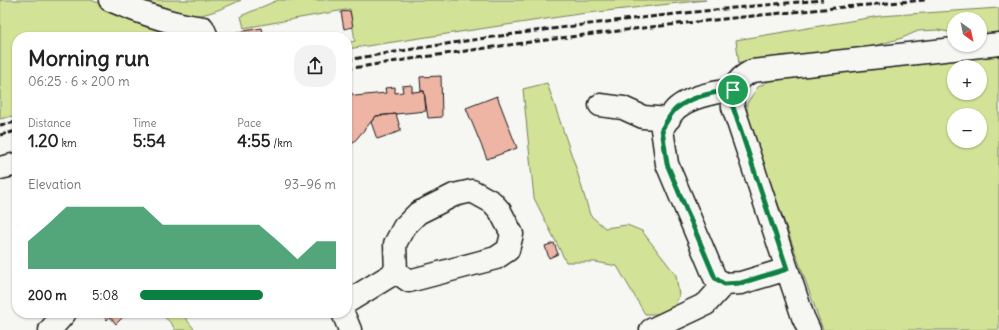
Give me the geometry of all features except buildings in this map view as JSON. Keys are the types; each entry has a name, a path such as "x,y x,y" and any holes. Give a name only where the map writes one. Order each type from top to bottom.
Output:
{"street":[{"path":"110,0 152,17 183,25 203,28 205,32"},
{"path":"809,330 803,317 733,107 733,90 737,82 743,75 752,71 999,44"},
{"path":"733,90 697,97 676,108 662,129 667,164 715,278 724,284 741,283 787,269"},
{"path":"600,106 623,108 643,117 669,119"},
{"path":"472,191 492,202 500,211 512,234 508,250 496,258 409,281 396,272 395,244 404,227 418,213 454,195 472,191"},
{"path":"352,299 396,272"},
{"path":"651,330 706,304 724,284"},
{"path":"50,330 61,318"},
{"path":"345,318 350,330"}],"green space":[{"path":"0,0 91,0 170,32 12,32 12,116 0,119"},
{"path":"145,0 241,0 215,11 200,15 193,15 179,12"},
{"path":"278,0 706,0 579,14 352,48 352,42 355,41 350,9 244,28 241,16"},
{"path":"999,8 999,33 987,34 987,12 947,12 947,32 938,30 918,31 902,38 874,46 739,64 736,40 880,16"},
{"path":"999,55 999,330 823,330 747,117 747,103 758,87 769,81 947,60 947,100 987,100 987,60 949,60"},
{"path":"547,83 576,168 590,215 605,228 627,225 642,231 676,275 679,296 671,314 645,314 617,266 596,262 566,262 534,198 523,89"},
{"path":"165,318 185,318 195,330 175,330 172,324"}],"railway":[{"path":"352,59 465,41 584,25 704,11 823,0"},
{"path":"352,68 491,47 636,29 780,13 925,0"},
{"path":"0,125 12,123"},
{"path":"0,135 12,132"}],"route":[{"path":"733,90 733,107 787,269 741,283 724,284 715,278 667,164 662,129 676,108 697,97 733,90"}]}
